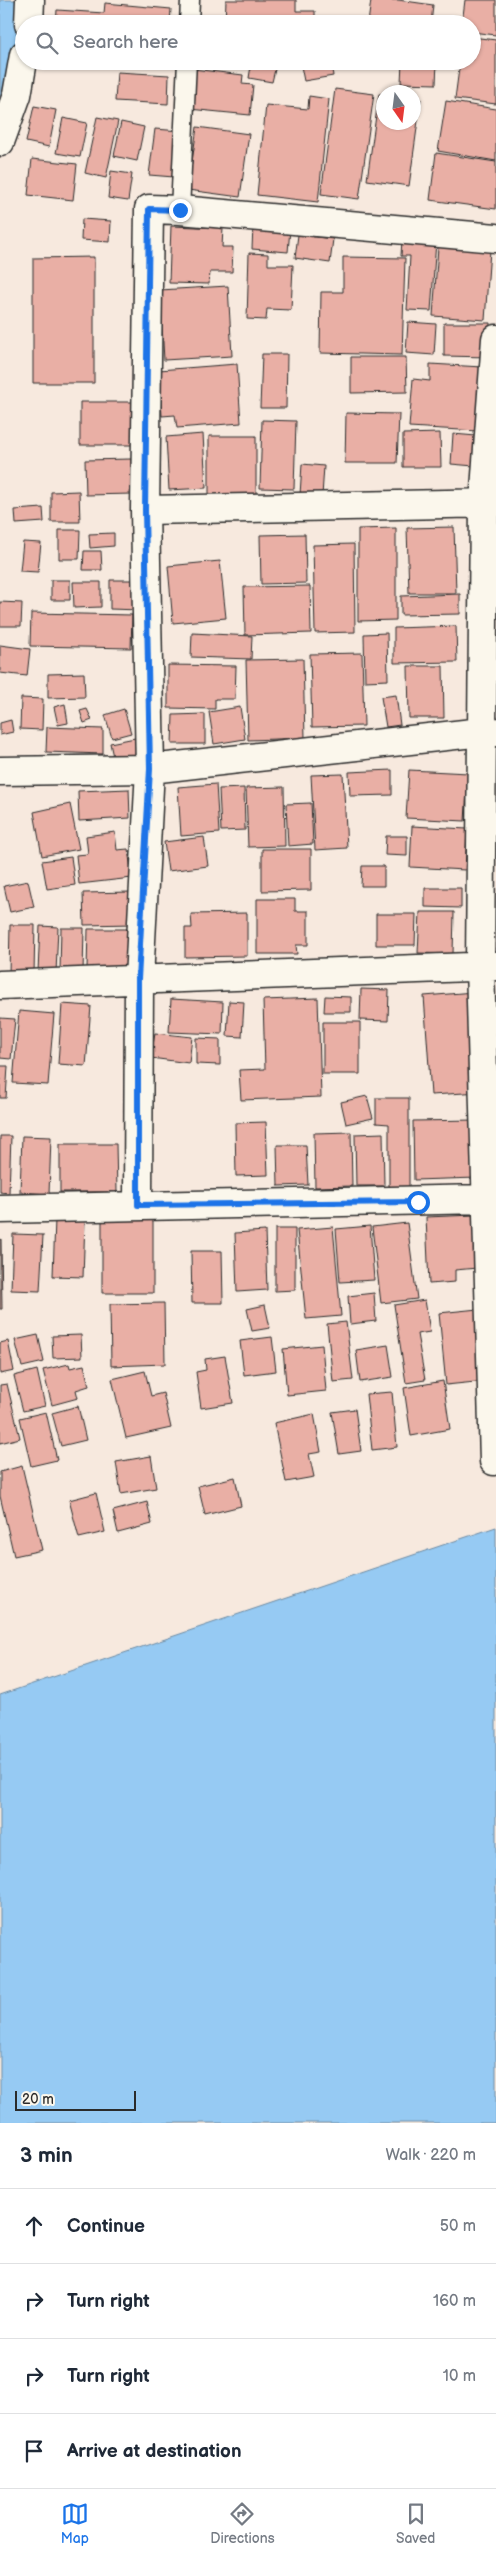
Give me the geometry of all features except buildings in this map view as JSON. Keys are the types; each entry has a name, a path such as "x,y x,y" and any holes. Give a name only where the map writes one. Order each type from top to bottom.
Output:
{"street":[{"path":"29,15 30,0"},
{"path":"0,142 17,95 21,70"},
{"path":"138,1205 138,979 150,769 145,510 149,209 180,210 496,238"},
{"path":"494,1461 485,1199 490,503 496,340"},
{"path":"145,510 490,503"},
{"path":"0,771 150,769 489,732"},
{"path":"0,986 488,966"},
{"path":"0,1209 485,1199"}],"lane":[{"path":"189,15 190,0"},
{"path":"180,210 187,70"}],"water":[{"path":"0,0 38,0 29,15 15,15 15,70 20,70 0,113"},
{"path":"496,1527 496,2123 0,2123 0,1695"}],"route":[{"path":"180,210 149,209 145,510 150,769 138,979 138,1205 418,1202"}]}
